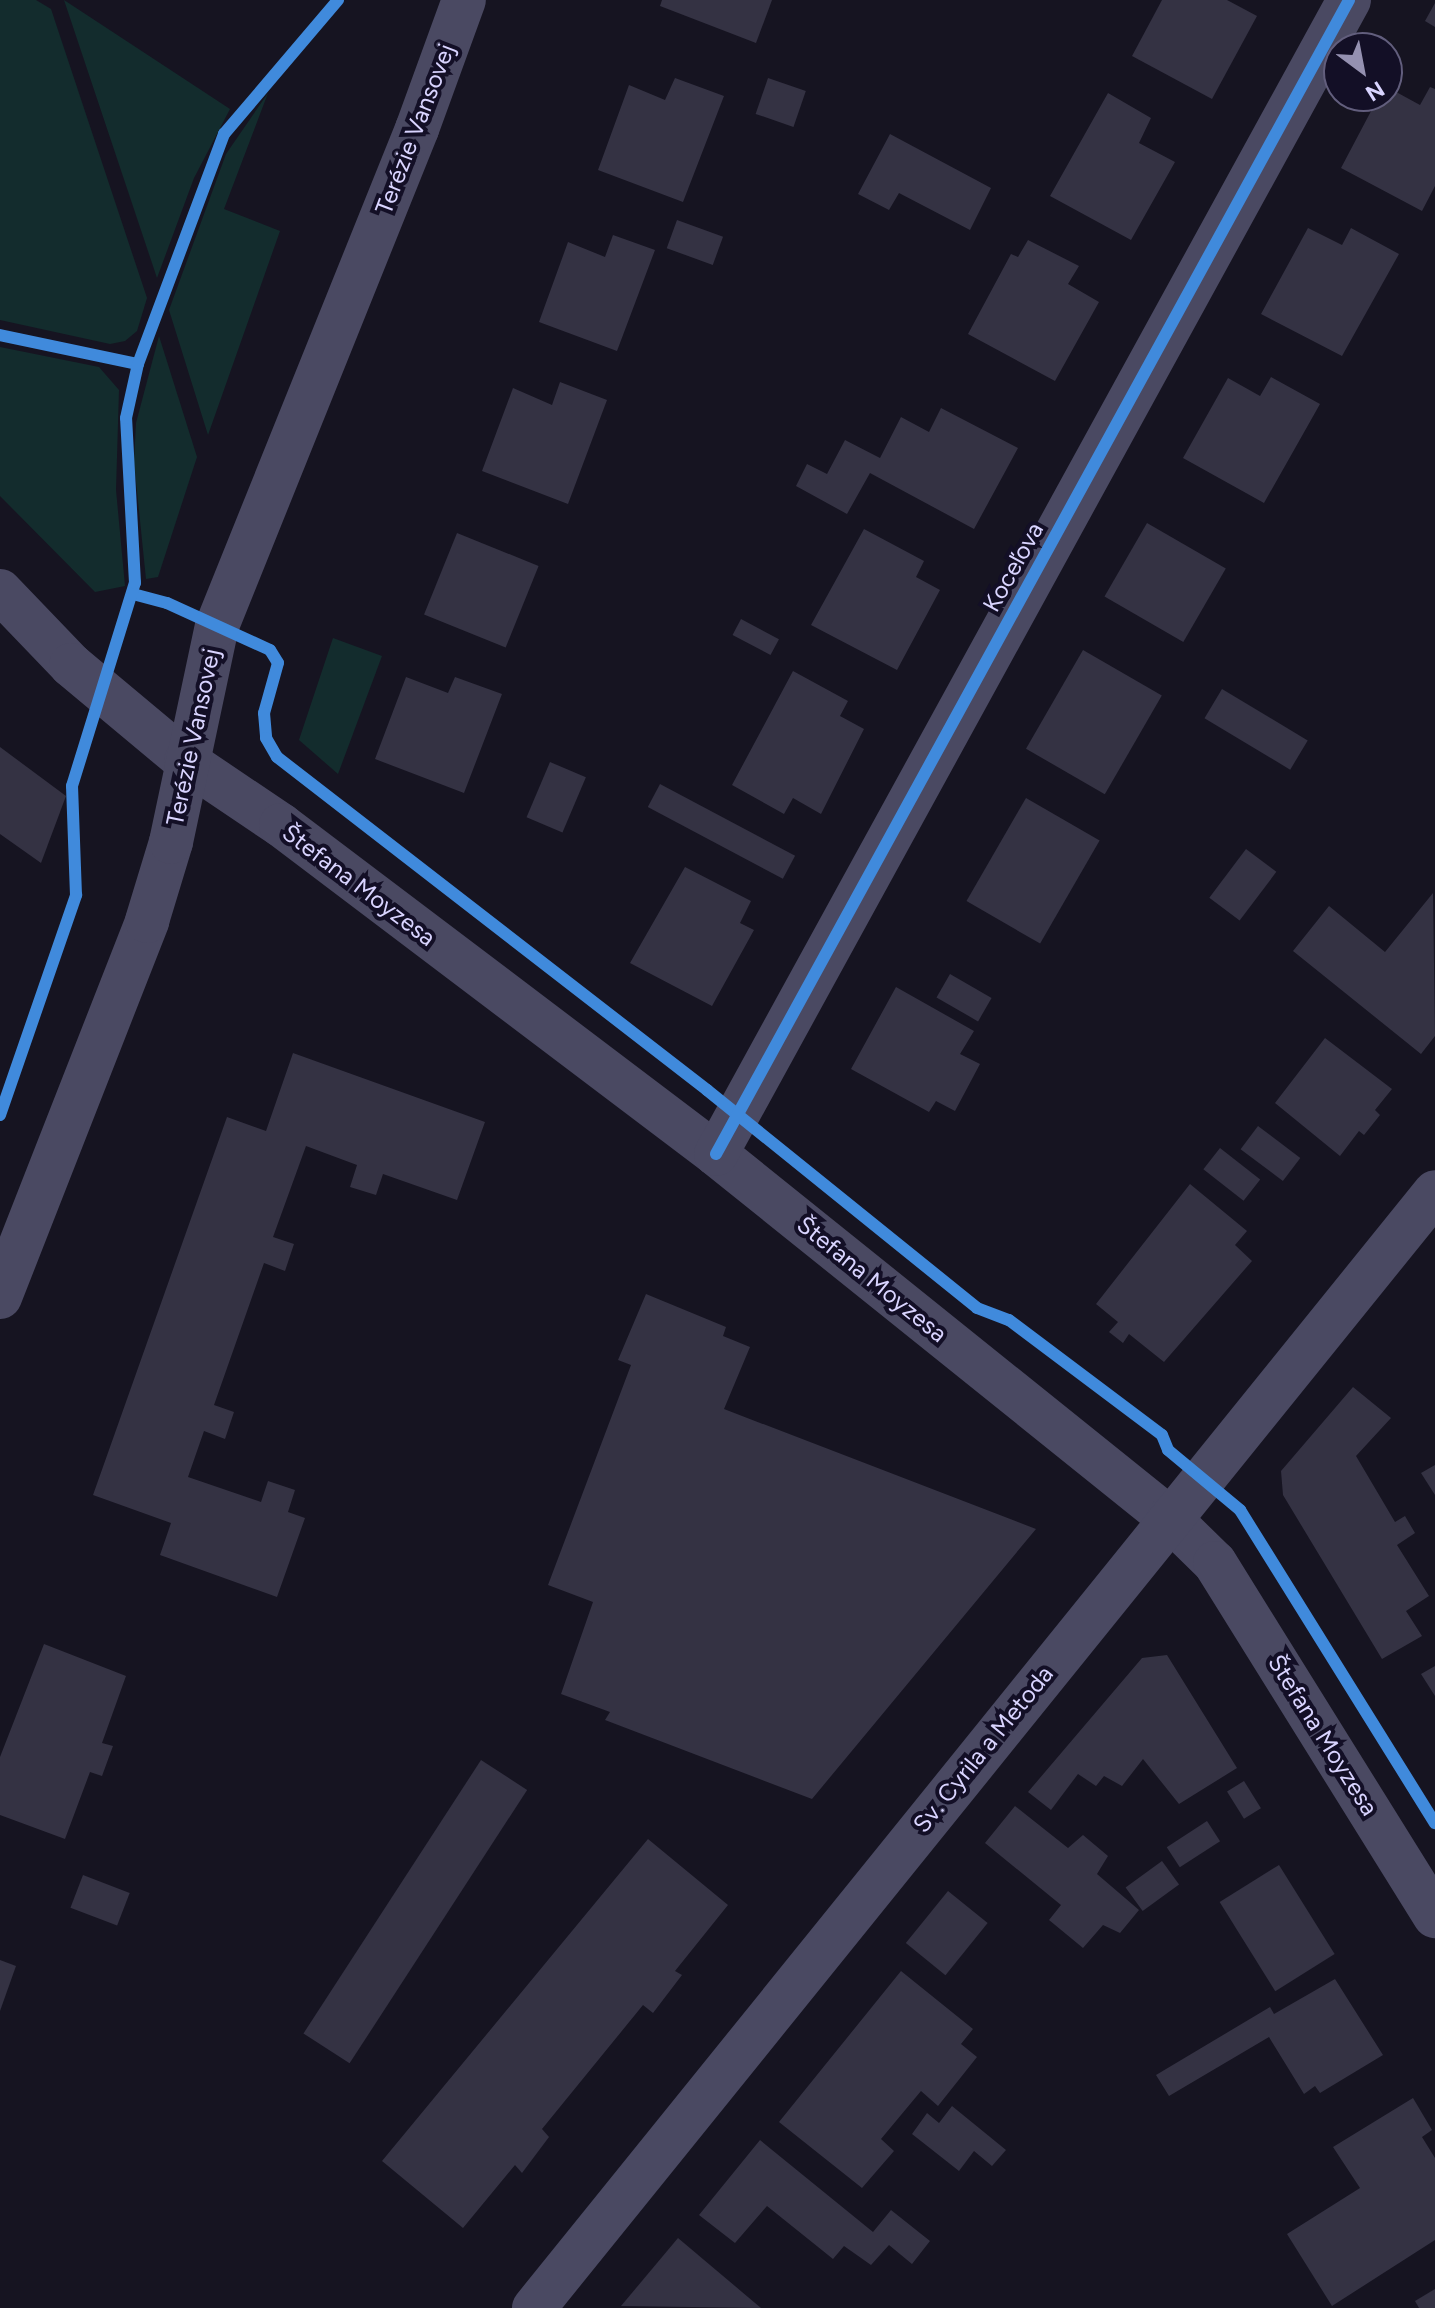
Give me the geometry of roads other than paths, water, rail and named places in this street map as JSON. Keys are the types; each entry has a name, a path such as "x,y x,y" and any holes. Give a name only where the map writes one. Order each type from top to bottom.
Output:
{"street":[{"name":"Terézie Vansovej","path":"0,1297 147,921 171,842 217,626 417,129 464,0"},
{"name":"Koceľova","path":"716,1154 1349,0"},
{"name":"Štefana Moyzesa","path":"0,591 71,665 186,761 281,825 716,1154 1169,1518 1215,1563 1435,1916"},
{"name":"Sv. Cyrila a Metoda","path":"534,2308 1435,1192"}]}
